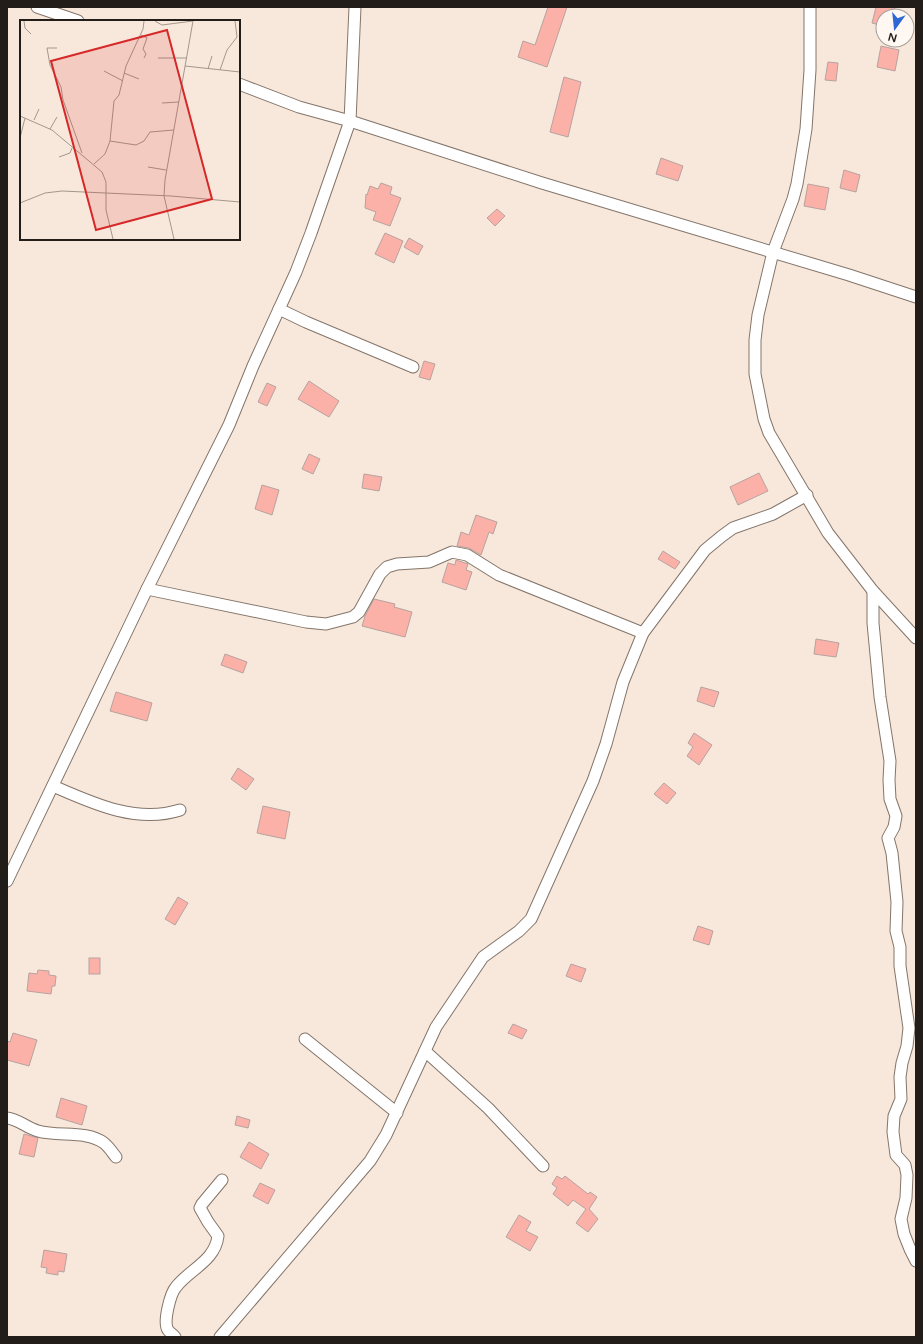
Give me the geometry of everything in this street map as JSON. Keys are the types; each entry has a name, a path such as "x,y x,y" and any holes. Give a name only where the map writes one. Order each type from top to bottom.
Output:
{"street":[{"path":"37,7 75,20"},
{"path":"7,881 147,589 229,425 253,366 280,309 311,233 350,121 356,7"},
{"path":"810,7 810,70 806,128 797,184 793,199 773,252 758,315 755,340 755,374 764,419 769,433 828,533 874,591 916,638"},
{"path":"240,84 299,107 350,121 542,183 849,275 916,297"},
{"path":"280,309 331,333 413,367"},
{"path":"220,1337 370,1161 386,1135 436,1027 483,957 519,931 531,920 593,781 606,744 623,682 643,633 705,550 733,528 773,514 806,495"},
{"path":"147,589 306,622 326,624 353,617 359,612 380,574 387,567 397,564 429,562 452,552 458,552 467,555 499,575 643,633"},
{"path":"874,591 873,623 880,696 890,761 890,799 896,816 894,827 888,838 892,853 897,902 896,930 900,947 900,966 909,1028 907,1046 900,1077 901,1099 894,1116 894,1132 896,1155 905,1165 907,1176 906,1198 901,1219 904,1234 916,1261"},
{"path":"53,786 89,802 136,815 169,814 180,810"},
{"path":"305,1039 397,1112"},
{"path":"425,1051 488,1108 543,1166"},
{"path":"7,1118 35,1130 47,1133 95,1138 105,1144 116,1157"},
{"path":"175,1337 167,1330 166,1322 170,1303 176,1287 207,1260 215,1248 218,1236 200,1208 222,1180"}],"building":[{"path":"548,7 567,7 547,67 518,57 523,41 535,45"},
{"path":"876,7 895,7 895,8"},
{"path":"875,11 875,24 872,23"},
{"path":"881,48 899,50 895,71 877,67"},
{"path":"828,62 838,63 836,81 825,80"},
{"path":"564,77 581,82 568,137 550,132"},
{"path":"661,158 683,166 678,181 656,174"},
{"path":"844,170 860,175 856,192 840,188"},
{"path":"381,183 392,187 390,194 401,198 390,226 373,220 376,212 365,208 366,194 367,195 370,186 378,189"},
{"path":"808,184 829,188 825,210 804,206"},
{"path":"497,209 505,216 495,226 487,218"},
{"path":"385,233 403,241 394,263 375,254"},
{"path":"409,238 423,246 418,255 404,247"},
{"path":"424,361 435,364 430,380 419,377"},
{"path":"309,381 339,401 329,417 298,399"},
{"path":"267,383 276,387 267,406 258,402"},
{"path":"309,454 320,459 313,474 302,469"},
{"path":"759,473 768,491 738,505 730,487"},
{"path":"364,474 382,477 379,491 362,488"},
{"path":"262,485 279,490 272,515 255,509"},
{"path":"476,515 497,522 493,534 489,532 481,555 469,548 457,546 461,532 469,535"},
{"path":"663,551 680,562 675,569 658,559"},
{"path":"456,560 468,564 466,570 472,572 466,590 442,582 448,563 455,565"},
{"path":"374,599 395,604 394,607 412,612 405,637 362,626 365,616"},
{"path":"816,639 839,643 836,657 814,654"},
{"path":"225,654 247,662 243,673 221,665"},
{"path":"701,687 719,692 714,707 697,701"},
{"path":"116,692 152,703 147,721 110,711"},
{"path":"694,733 712,745 699,765 687,756 693,747 688,743"},
{"path":"238,768 254,779 246,790 231,779"},
{"path":"664,783 676,793 667,804 654,794"},
{"path":"263,806 290,812 285,839 257,833"},
{"path":"178,897 188,903 175,925 165,919"},
{"path":"698,926 713,931 709,945 693,940"},
{"path":"89,958 100,958 100,974 89,974"},
{"path":"571,964 586,969 581,982 566,976"},
{"path":"38,970 49,971 49,975 56,976 55,986 52,986 51,994 27,991 29,973 37,974"},
{"path":"513,1024 527,1030 522,1039 508,1033"},
{"path":"13,1033 37,1040 29,1066 7,1060 7,1041 10,1042"},
{"path":"61,1098 87,1106 82,1125 56,1117"},
{"path":"237,1116 250,1120 248,1128 235,1125"},
{"path":"24,1134 38,1138 34,1157 19,1154"},
{"path":"249,1142 269,1154 261,1169 240,1157"},
{"path":"557,1176 562,1179 565,1176 588,1194 590,1192 597,1197 589,1209 598,1219 588,1232 576,1223 586,1209 573,1200 568,1206 553,1194 557,1188 552,1184"},
{"path":"260,1183 275,1190 268,1204 253,1196"},
{"path":"519,1215 531,1222 526,1231 538,1237 530,1251 506,1237"},
{"path":"44,1250 67,1254 64,1272 58,1271 58,1275 46,1273 47,1268 41,1267"}]}
